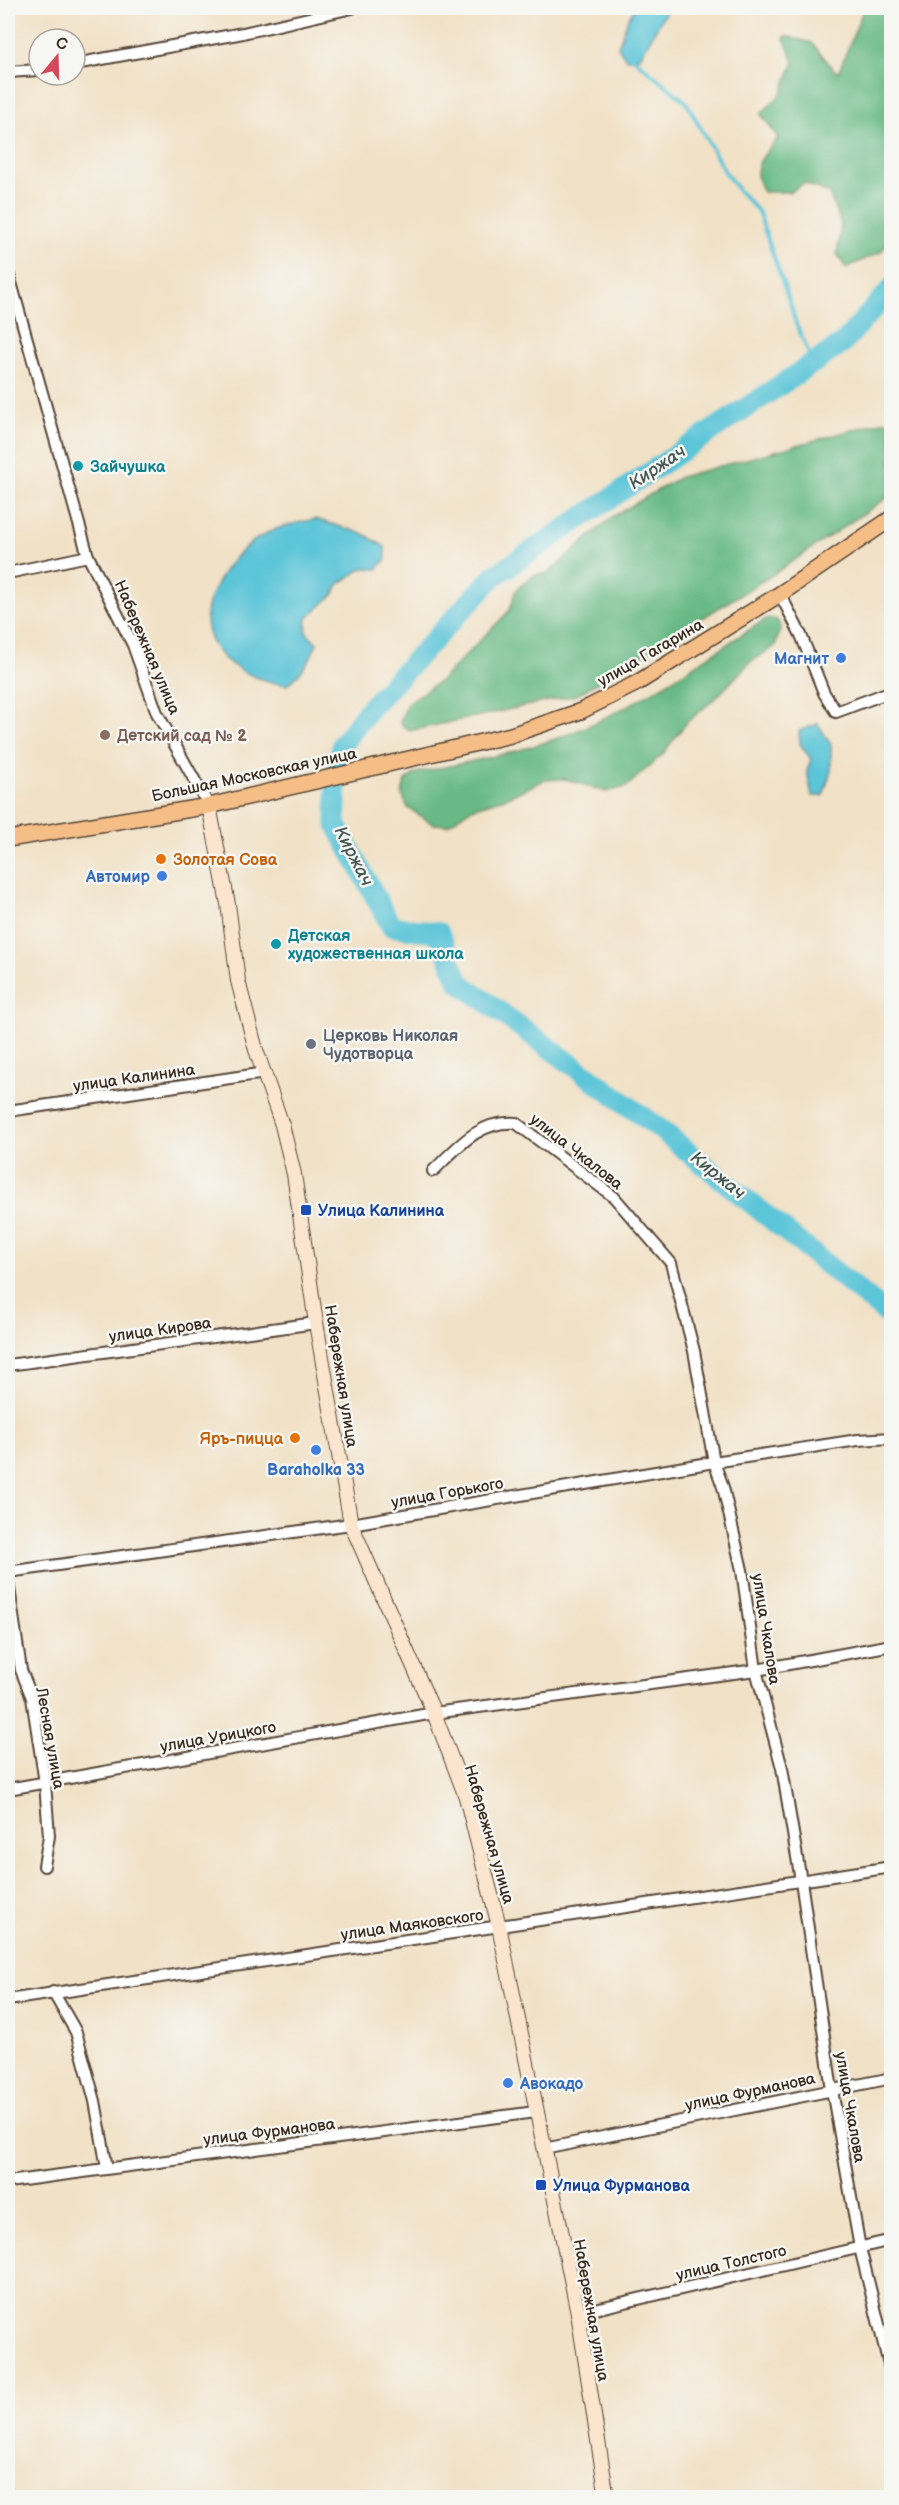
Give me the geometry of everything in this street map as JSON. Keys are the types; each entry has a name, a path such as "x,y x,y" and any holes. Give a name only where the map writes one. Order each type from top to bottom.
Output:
{"main road":[{"name":"улица Гагарина","path":"401,759 511,735 581,711 637,683 780,594 891,518"},
{"name":"Большая Московская улица","path":"8,839 209,806 401,759"}],"street":[{"path":"87,62 243,33 352,8"},
{"path":"8,72 27,71"},
{"name":"Набережная улица","path":"8,272 11,301 88,556 133,645 157,714 209,806 228,904 238,981 256,1050 265,1073 294,1174 316,1323 351,1524 434,1713 466,1797 500,1926 535,2112 578,2313 607,2498"},
{"path":"8,573 88,556"},
{"path":"780,594 801,635 824,693 836,712 891,692"},
{"name":"улица Калинина","path":"8,1111 265,1073"},
{"name":"улица Чкалова","path":"433,1171 468,1136 487,1126 507,1122 516,1123 614,1197 671,1263 694,1351 714,1462 725,1496 742,1570 756,1670 782,1768 832,2090 860,2248 891,2377"},
{"name":"улица Кирова","path":"8,1365 316,1323"},
{"name":"улица Горького","path":"8,1572 351,1524 714,1462 858,1440 891,1438"},
{"name":"Лесная улица","path":"8,1581 21,1670 32,1698 45,1783 49,1836 44,1866"},
{"name":"улица Урицкого","path":"8,1789 434,1713 756,1670 891,1646"},
{"name":"улица Маяковского","path":"8,2000 891,1867"},
{"path":"52,1992 76,2032 95,2101 107,2168"},
{"name":"улица Фурманова","path":"544,2149 891,2078"},
{"name":"улица Фурманова","path":"8,2182 535,2112"},
{"name":"улица Толстого","path":"578,2313 891,2240"}],"green space":[{"path":"864,8 891,8 891,236 881,252 846,268 837,254 841,224 829,193 804,183 790,192 763,192 759,184 757,169 778,138 761,114 781,94 794,62 784,38 786,36 812,43 836,72 839,71"},
{"path":"891,421 891,495 769,577 577,695 409,731 400,723 407,703 440,681 510,610 516,590 534,575 548,573 612,517 680,477"},
{"path":"768,618 777,620 781,628 775,646 750,662 717,697 686,723 663,754 626,787 606,792 566,779 545,780 508,797 472,808 448,825 433,824 408,808 402,795 405,781 416,773 547,742 588,726 657,689"}],"water":[{"path":"635,8 668,8 640,57 626,59 618,47 628,18"},
{"path":"315,519 364,534 385,547 386,559 377,569 363,568 340,583 333,595 307,618 306,632 317,643 305,666 287,685 246,673 222,656 214,645 208,632 206,612 208,603 226,568 249,545 274,530"},
{"path":"818,724 831,745 831,771 823,796 812,796 807,771 811,759 800,744 799,731"}],"waterway":[{"path":"633,55 633,58 686,102 725,172 758,211 795,321 813,363"},
{"name":"Киржач","path":"892,288 842,344 494,576 369,709 342,744 336,779 336,824 391,926 439,933 459,982 660,1129 892,1318"}],"place":[{"name":"Зайчушка","path":"78,466"},
{"name":"Магнит","path":"841,658"},
{"name":"Детский сад № 2","path":"105,735"},
{"name":"Золотая Сова","path":"161,859"},
{"name":"Автомир","path":"162,876"},
{"name":"Детская художественная школа","path":"276,944"},
{"name":"Церковь Николая Чудотворца","path":"311,1044"},
{"name":"Улица Калинина","path":"306,1210"},
{"name":"Яръ-пицца","path":"295,1438"},
{"name":"Baraholka 33","path":"316,1450"},
{"name":"Авокадо","path":"508,2083"},
{"name":"Улица Фурманова","path":"541,2185"}]}
